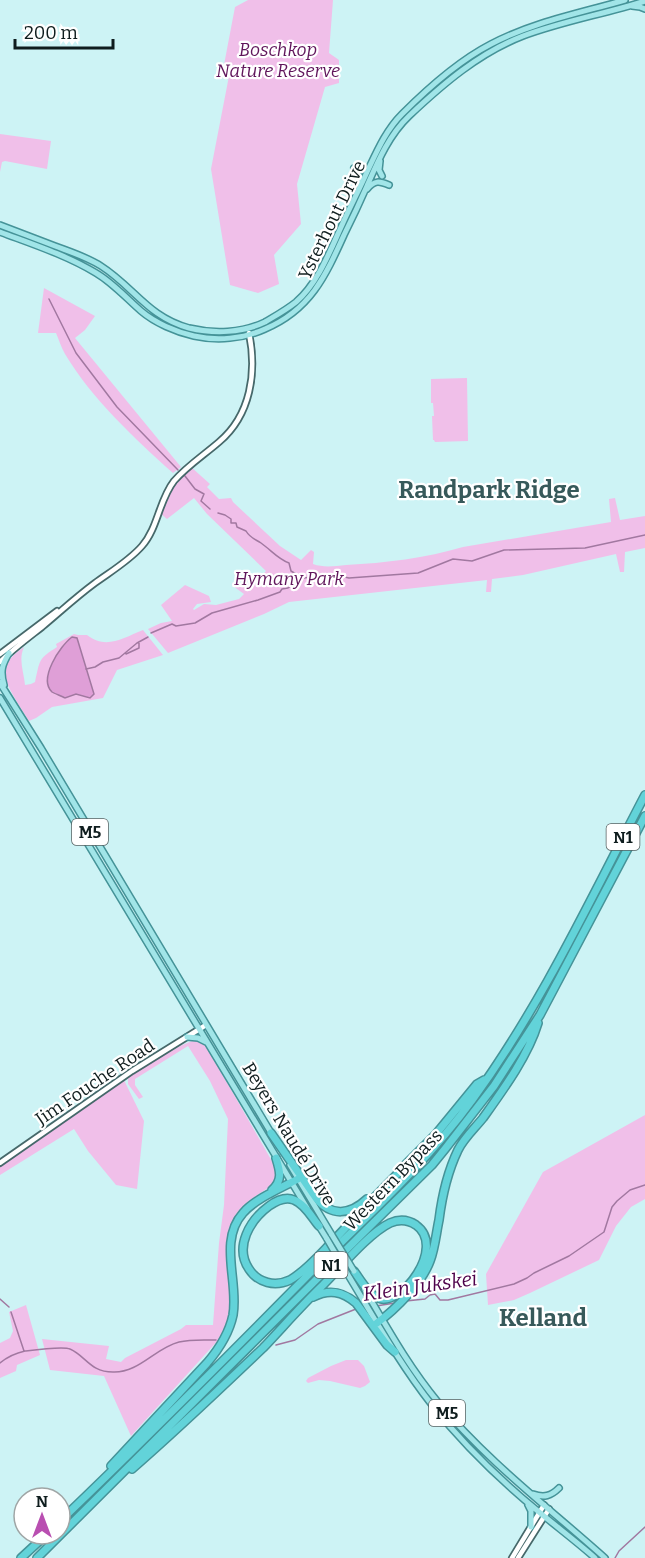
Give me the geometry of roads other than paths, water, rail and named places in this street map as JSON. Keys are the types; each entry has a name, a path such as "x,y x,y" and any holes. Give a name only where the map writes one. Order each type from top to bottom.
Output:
{"highway":[{"name":"Western Bypass","path":"72,1510 411,1173 457,1119 519,1033 554,971 645,795"},
{"name":"Western Bypass","path":"36,1558 432,1165 494,1086 540,1015 645,816"},
{"path":"380,1321 416,1284 428,1266 435,1244 444,1189 459,1147 514,1073 536,1032 540,1015"},
{"path":"319,1226 296,1200 288,1198 274,1202 257,1216 246,1233 244,1256 247,1266 257,1278 267,1283 278,1283 295,1276 325,1249 407,1164 442,1127 477,1084 488,1078"},
{"path":"271,1133 316,1198 332,1210 345,1212 356,1208 407,1164"},
{"path":"263,1198 276,1187 279,1181 280,1172 276,1158"},
{"path":"96,1487 114,1463 207,1363 222,1342 229,1330 234,1305 231,1251 233,1229 245,1210 295,1180"},
{"path":"99,1496 162,1443 258,1352 374,1234 392,1222 405,1220 418,1226 424,1234 427,1243 424,1263 409,1283 392,1299 375,1297 354,1271"},
{"path":"301,1306 322,1293 333,1292 345,1295 356,1303 387,1345 395,1352"},
{"path":"21,1558 34,1546"}],"main road":[{"name":"Ysterhout Drive","path":"0,232 88,268 113,285 147,316 176,330 207,338 249,336 279,322 309,297 327,272 372,162 389,129 445,75 474,53 525,29 618,1 626,3"},
{"name":"Ysterhout Drive","path":"0,225 100,265 148,308 171,321 189,328 220,332 247,329 273,318 296,302 304,293 323,266 395,131 449,80 478,59 522,37 626,3 644,1"},
{"path":"626,3 645,9"},
{"path":"381,156 382,176"},
{"path":"372,162 366,168 356,169 362,190 378,181 389,185"},
{"path":"6,692 1,670 9,653"},
{"name":"Beyers Naudé Drive","path":"0,683 203,1027 208,1042 276,1158 295,1180 329,1237 345,1270 407,1362 437,1401 478,1447 605,1558"},
{"name":"Beyers Naudé Drive","path":"1,700 156,958 271,1133 319,1226 354,1271 395,1352 432,1405 459,1436 512,1488 595,1558"},
{"path":"187,1037 208,1042"},
{"path":"512,1488 530,1508 531,1527"},
{"path":"530,1492 546,1497 559,1488"}],"street":[{"path":"0,654 143,545 165,496 174,482 225,437 237,423 250,386 252,363 247,329"},
{"path":"0,662 62,608"},
{"name":"Jim Fouche Road","path":"0,1163 132,1071 203,1027"},
{"path":"512,1558 531,1527 547,1507"},
{"path":"518,1558 542,1514"}],"waterway":[{"path":"49,299 76,353 117,407 178,470"},
{"path":"185,476 195,489 204,494 201,501 210,509"},
{"path":"218,513 231,519 231,523 236,523 237,527 246,531 251,537 289,563 291,571 301,577"},
{"path":"151,633 172,624 176,626 195,623 212,613 280,592 303,578 335,575 349,578 418,573 453,559 472,561 504,550 585,548 645,535"},
{"path":"86,669 119,658 148,637"},
{"path":"126,654 139,648 139,643"},
{"name":"Klein Jukskei","path":"406,1301 425,1299 435,1294 440,1300 448,1300 514,1284 527,1278 569,1256 604,1232 612,1207 617,1201 630,1190 645,1185"},
{"path":"0,1299 9,1307"},
{"name":"Klein Jukskei","path":"376,1306 395,1303"},
{"name":"Klein Jukskei","path":"276,1345 295,1340 318,1324 356,1309"},
{"path":"11,1312 24,1351"},
{"name":"Klein Jukskei","path":"0,1363 25,1351 67,1348 99,1369 113,1372 131,1369 162,1349 179,1342 216,1340"},
{"path":"615,1558 619,1551 645,1527"}],"district":[{"name":"Randpark Ridge","path":"489,490"},
{"name":"Kelland","path":"543,1318"}],"park label":[{"name":"Boschkop Nature Reserve","path":"278,60"},
{"name":"Hymany Park","path":"289,579"}]}
